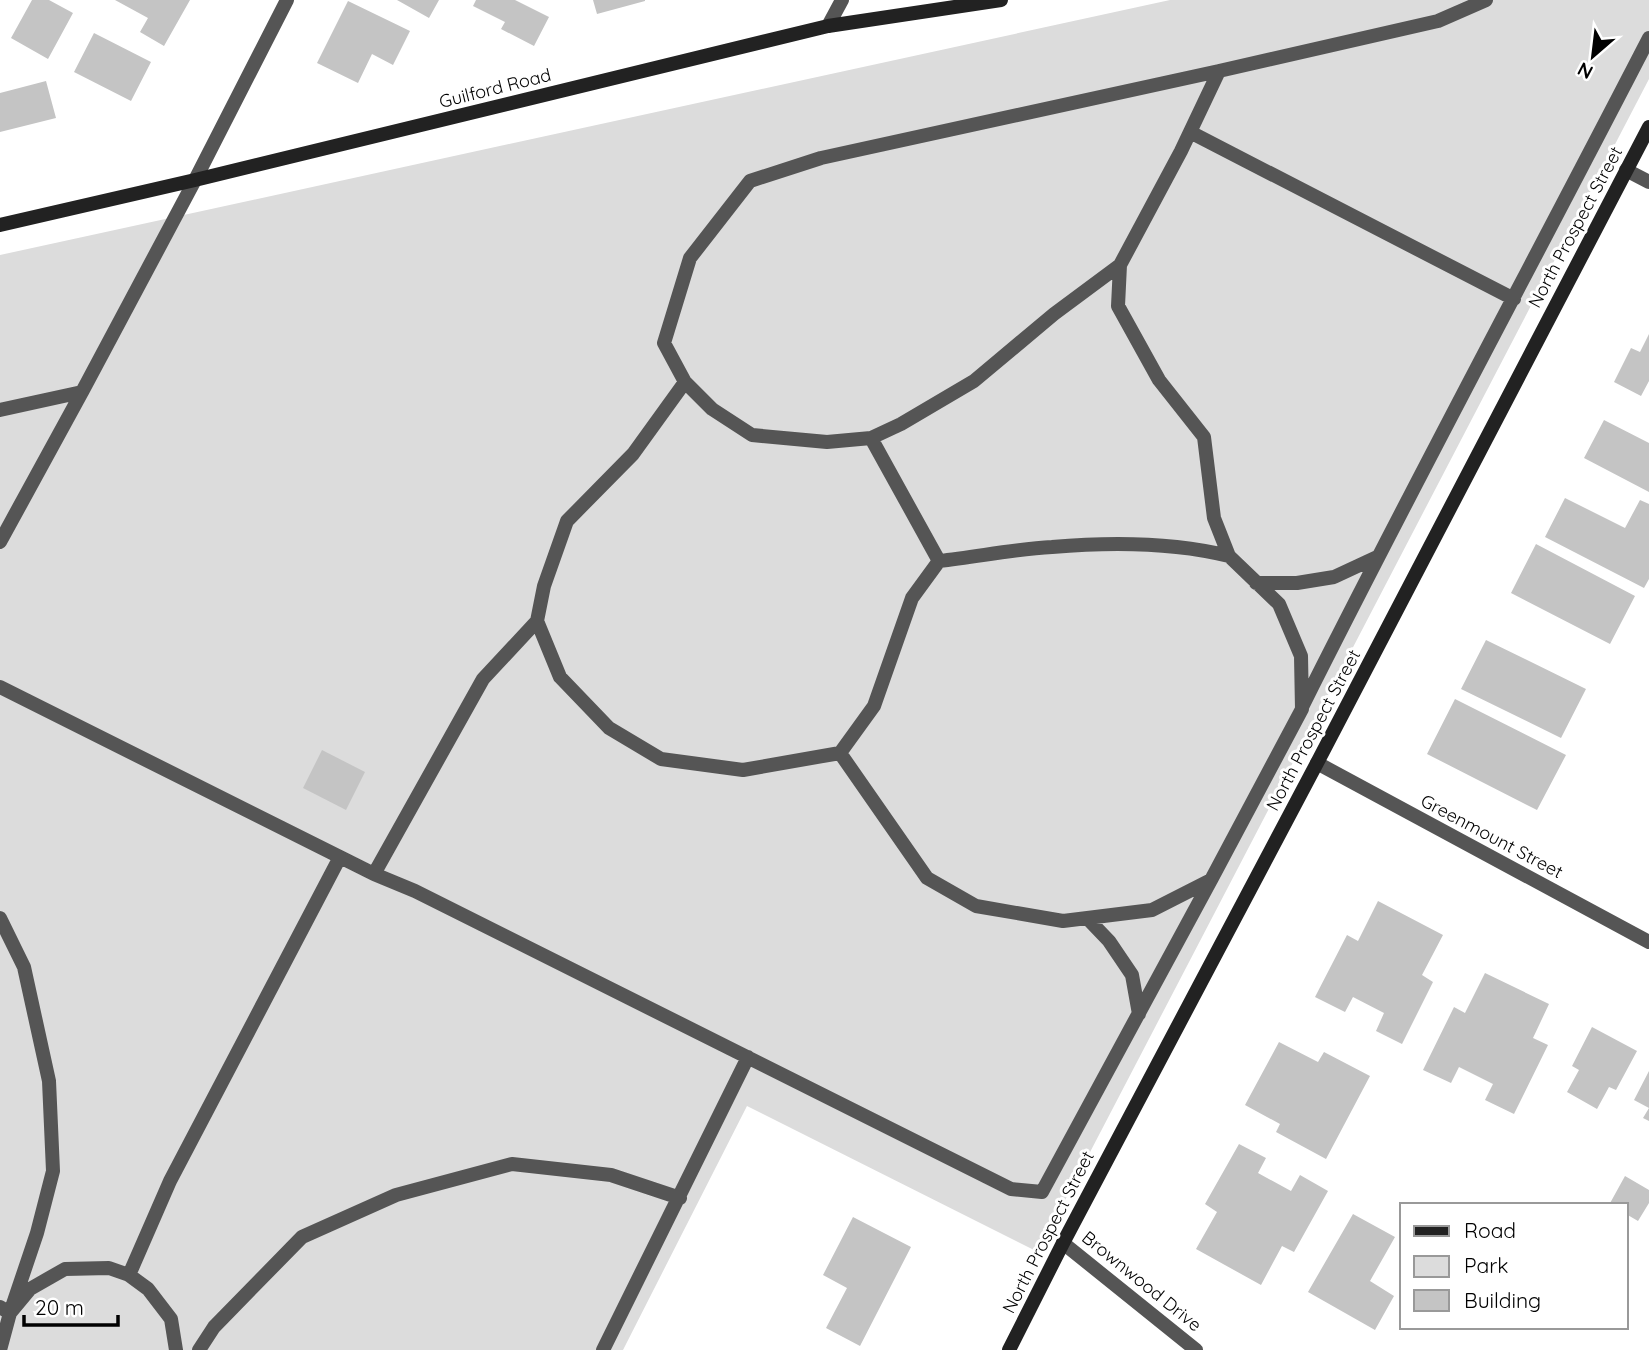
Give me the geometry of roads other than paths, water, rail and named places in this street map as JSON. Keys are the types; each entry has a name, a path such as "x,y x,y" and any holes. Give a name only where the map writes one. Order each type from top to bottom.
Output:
{"street":[{"path":"0,542 195,180 287,0"},
{"path":"828,26 842,0"},
{"name":"Guilford Road","path":"0,225 828,26 1001,0"},
{"path":"1121,265 1054,314 974,381 872,438 827,442 752,435 712,409 685,382 664,343 690,258 750,181 821,158 1438,20 1486,0"},
{"path":"0,687 1011,1189 1042,1192 1302,709 1377,557 1649,38"},
{"path":"1219,71 1121,265 1118,306 1159,380 1205,437 1213,518 1228,556 1279,604 1301,656 1302,709"},
{"name":"North Prospect Street","path":"1009,1350 1649,127"},
{"path":"1190,132 1514,299"},
{"path":"1626,170 1649,182"},
{"path":"374,874 483,679 537,621 544,586 567,521 633,454 685,382"},
{"path":"0,410 82,392"},
{"path":"872,438 939,561"},
{"path":"537,621 559,677 609,727 661,759 743,770 840,753 874,706 912,598 939,561 1051,547 1103,546 1195,548 1228,556"},
{"path":"1256,583 1297,583 1334,577 1377,557"},
{"path":"840,753 927,878 976,906 1063,921 1152,910 1211,880"},
{"name":"Greenmount Street","path":"1317,763 1649,942"},
{"path":"129,1275 170,1181 340,858"},
{"path":"0,918 24,967 49,1081 53,1171 37,1233 5,1310 0,1348"},
{"path":"1087,918 1109,941 1132,975 1139,1014"},
{"path":"603,1350 748,1057"},
{"path":"199,1350 214,1327 302,1237 396,1195 512,1164 611,1175 680,1198"},
{"name":"Brownwood Drive","path":"1063,1243 1196,1350"},
{"path":"5,1310 30,1289 65,1269 109,1268 129,1275 148,1289 171,1319 176,1350"}]}
